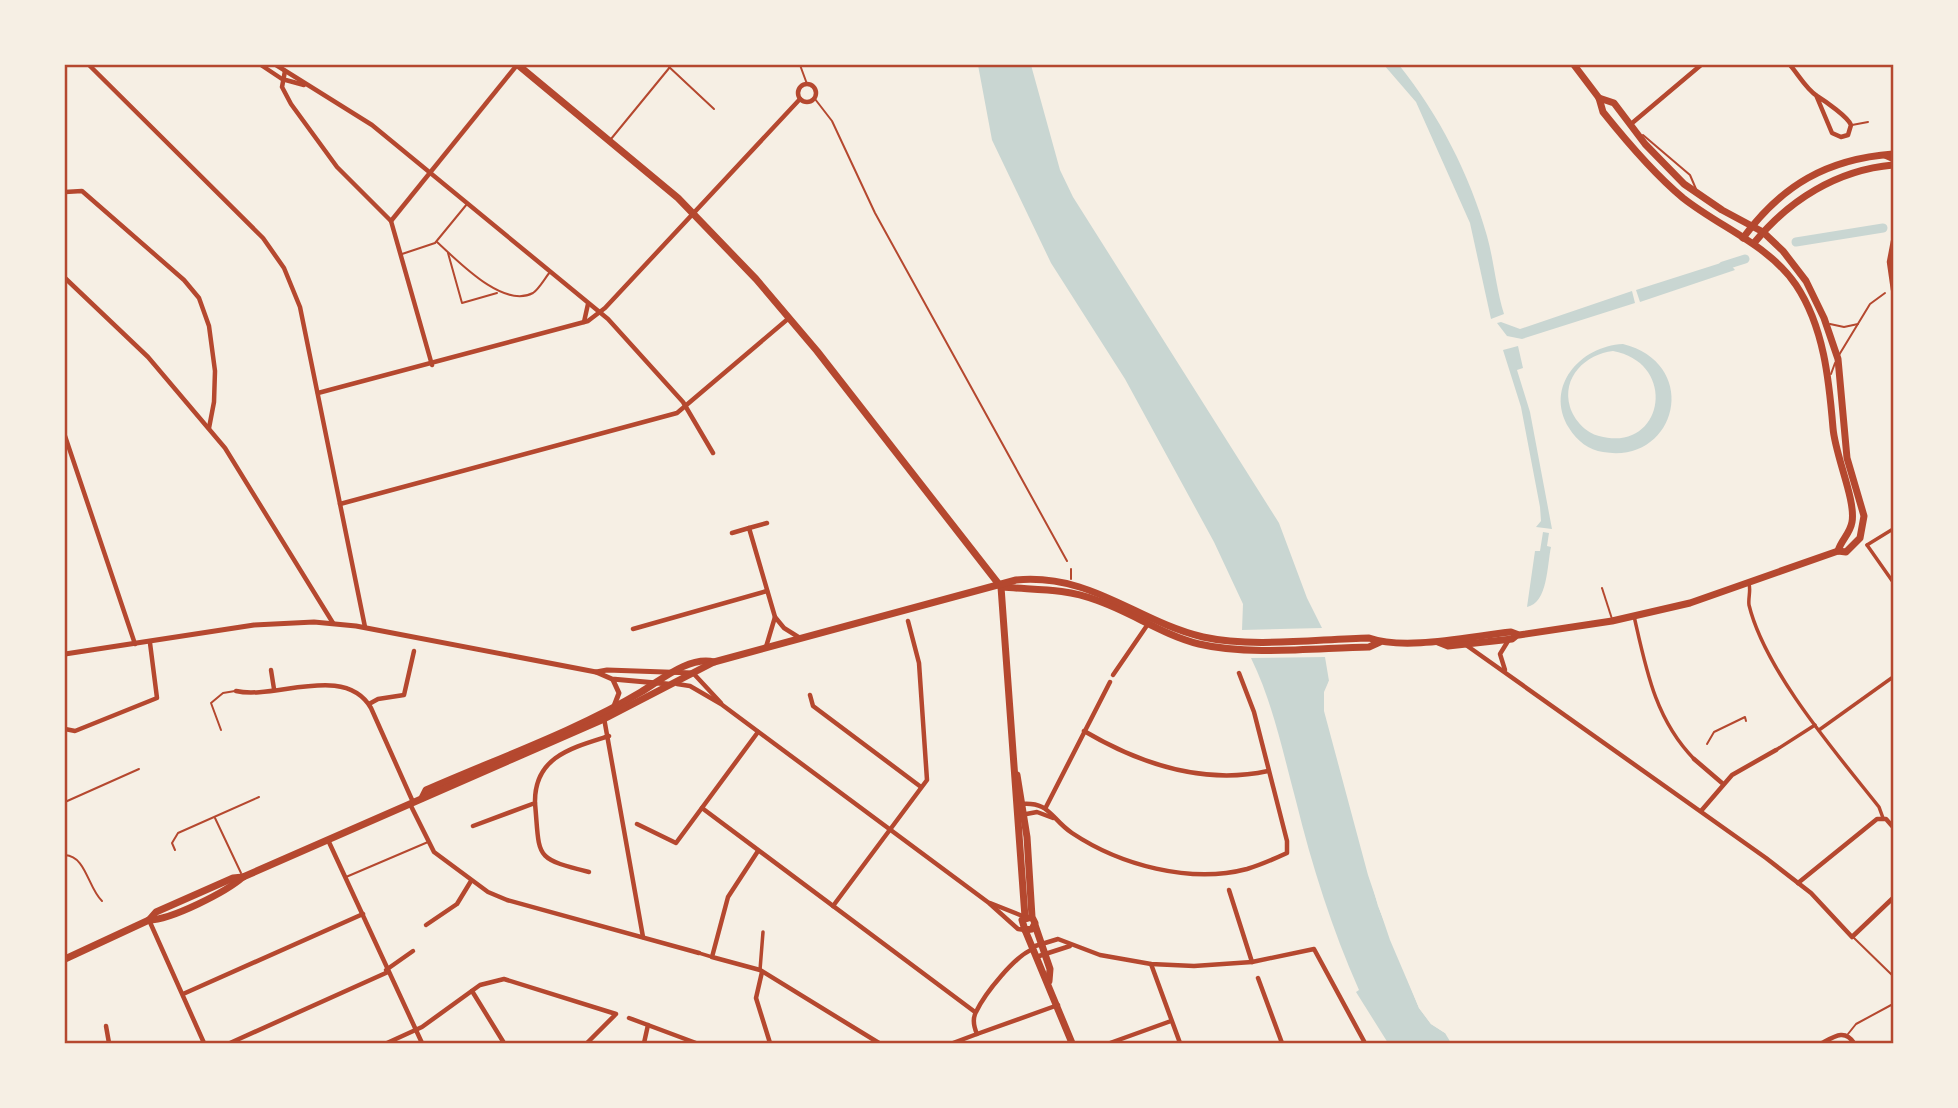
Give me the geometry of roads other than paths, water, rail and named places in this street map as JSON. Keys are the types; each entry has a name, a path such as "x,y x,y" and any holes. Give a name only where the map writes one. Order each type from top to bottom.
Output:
{"main road":[{"path":"517,65 695,213 790,318 1001,587 1028,917 1035,925 1041,944 1035,952"},
{"path":"1574,65 1599,98 1603,112 1664,182 1713,220 1754,243 1779,264 1801,293 1814,322 1829,379 1835,448 1852,517 1848,534 1838,551"},
{"path":"1438,642 1448,646 1472,647 1514,637 1612,621 1690,603 1838,551 1846,552 1857,542 1864,522 1847,458 1838,359 1824,318 1799,271 1763,232 1696,193 1671,172 1614,103 1599,98"},
{"path":"1743,238 1771,202 1796,184 1840,164 1893,154"},
{"path":"1754,243 1783,211 1814,190 1858,171 1893,163"},
{"path":"65,959 149,920 159,920 243,877 422,798 426,790 603,715 714,662 1028,579 1070,584 1107,595 1191,634 1239,641 1333,643"},
{"path":"1001,587 1045,588 1077,594 1196,643 1244,649 1369,638 1380,642 1438,642 1511,632 1514,637"},
{"path":"603,715 675,671 706,661 714,662"},
{"path":"1028,917 1021,925 1049,981 1072,1043"},
{"path":"1025,930 1035,925"}],"street":[{"path":"89,65 263,237 284,268 300,307 365,627"},
{"path":"275,65 372,125 600,312 641,352 686,407 713,453"},
{"path":"391,221 517,65"},
{"path":"1631,124 1701,65"},
{"path":"1790,65 1816,95 1832,133 1845,136 1851,125 1848,119 1835,113 1816,95"},
{"path":"262,66 282,79 310,87"},
{"path":"285,71 282,79 287,97 337,167 391,221 432,365"},
{"path":"318,393 584,323 600,312 800,99 799,88 807,83 816,88 815,99 808,102 800,99"},
{"path":"1880,155 1893,163"},
{"path":"65,192 82,191 195,292 209,326 215,371 214,402 209,428"},
{"path":"1885,293 1893,290 1889,261 1893,241"},
{"path":"65,278 148,357 209,428 258,498 333,623"},
{"path":"584,323 588,302"},
{"path":"340,504 674,415 790,318"},
{"path":"65,436 135,645"},
{"path":"732,533 767,523"},
{"path":"749,528 775,617 784,628 800,638"},
{"path":"1867,545 1882,533 1893,529"},
{"path":"1857,542 1867,545 1893,582"},
{"path":"1749,584 1749,606 1781,673 1815,725 1879,807 1882,818 1893,827"},
{"path":"633,629 767,591"},
{"path":"1634,616 1648,677 1659,710 1673,736 1694,760 1722,783"},
{"path":"766,647 775,617"},
{"path":"833,906 926,780 919,663 908,618"},
{"path":"65,654 265,624 333,623 596,673 612,679 690,686 721,704 989,903 1018,929 1025,930"},
{"path":"1113,676 1148,623"},
{"path":"1472,647 1484,635"},
{"path":"1505,671 1501,650 1514,637"},
{"path":"1452,638 1472,647 1798,883 1852,937 1893,898"},
{"path":"65,729 75,731 124,709 155,700 159,695 150,643"},
{"path":"369,704 378,699 404,695 414,651"},
{"path":"271,670 274,689"},
{"path":"596,673 607,670 693,673 721,704"},
{"path":"1018,804 1046,807 1054,818 1075,835 1110,853 1171,871 1234,872 1288,852 1254,712 1239,673"},
{"path":"1819,730 1893,677"},
{"path":"612,679 619,690 614,706"},
{"path":"1046,807 1110,682"},
{"path":"236,691 337,687 355,692 369,704 428,842 450,867 507,901 761,971 879,1043"},
{"path":"810,695 813,706 921,787"},
{"path":"603,715 609,736 643,937"},
{"path":"1701,811 1722,783 1815,725"},
{"path":"636,824 676,843 758,732"},
{"path":"1084,732 1146,761 1197,774 1233,776 1268,771"},
{"path":"589,872 545,859 540,852 536,803 538,776 552,760 609,736"},
{"path":"473,826 536,803"},
{"path":"702,808 975,1012"},
{"path":"1019,815 1037,812 1054,818"},
{"path":"1798,883 1882,818"},
{"path":"328,839 422,1043"},
{"path":"712,957 731,890 758,850"},
{"path":"426,925 455,906 471,881"},
{"path":"1229,890 1252,962"},
{"path":"989,903 1028,917"},
{"path":"184,994 363,914"},
{"path":"149,920 204,1043"},
{"path":"763,932 761,971 756,998 770,1043"},
{"path":"1041,944 1058,939 1070,946 1151,964 1194,967 1252,962 1315,950 1365,1043"},
{"path":"977,1034 975,1012 1015,960 1035,952 1070,946"},
{"path":"230,1043 387,971 413,951"},
{"path":"1151,964 1180,1043"},
{"path":"1258,978 1282,1043"},
{"path":"387,1043 415,1031 489,981 514,980 616,1014 587,1043"},
{"path":"472,991 503,1043"},
{"path":"953,1043 1058,1005"},
{"path":"629,1018 696,1043"},
{"path":"1110,1043 1171,1021"},
{"path":"644,1043 648,1025"},
{"path":"106,1026 109,1043"},
{"path":"1822,1043 1838,1035 1847,1035 1854,1043"}],"lane":[{"path":"800,65 807,83"},
{"path":"610,140 668,66 714,109"},
{"path":"815,99 832,121 875,213 1067,561"},
{"path":"1851,125 1868,122"},
{"path":"401,254 437,242 468,204"},
{"path":"437,242 498,293"},
{"path":"448,252 462,303 498,293 517,297 534,293 551,271"},
{"path":"1829,379 1870,304 1885,293"},
{"path":"1824,318 1839,327 1858,324"},
{"path":"1071,569 1072,579"},
{"path":"1602,588 1612,621"},
{"path":"221,730 211,703 223,693 236,691"},
{"path":"1707,744 1714,732 1745,717 1746,721"},
{"path":"65,802 139,769"},
{"path":"174,850 172,842 178,833 259,797"},
{"path":"215,817 243,877"},
{"path":"345,878 428,842"},
{"path":"65,845 65,855 80,862 95,895 102,901"},
{"path":"1852,937 1893,976"},
{"path":"1847,1035 1856,1024 1893,1004"}],"waterway":[{"path":"1796,242 1883,228"},
{"path":"1723,266 1745,259"}]}
